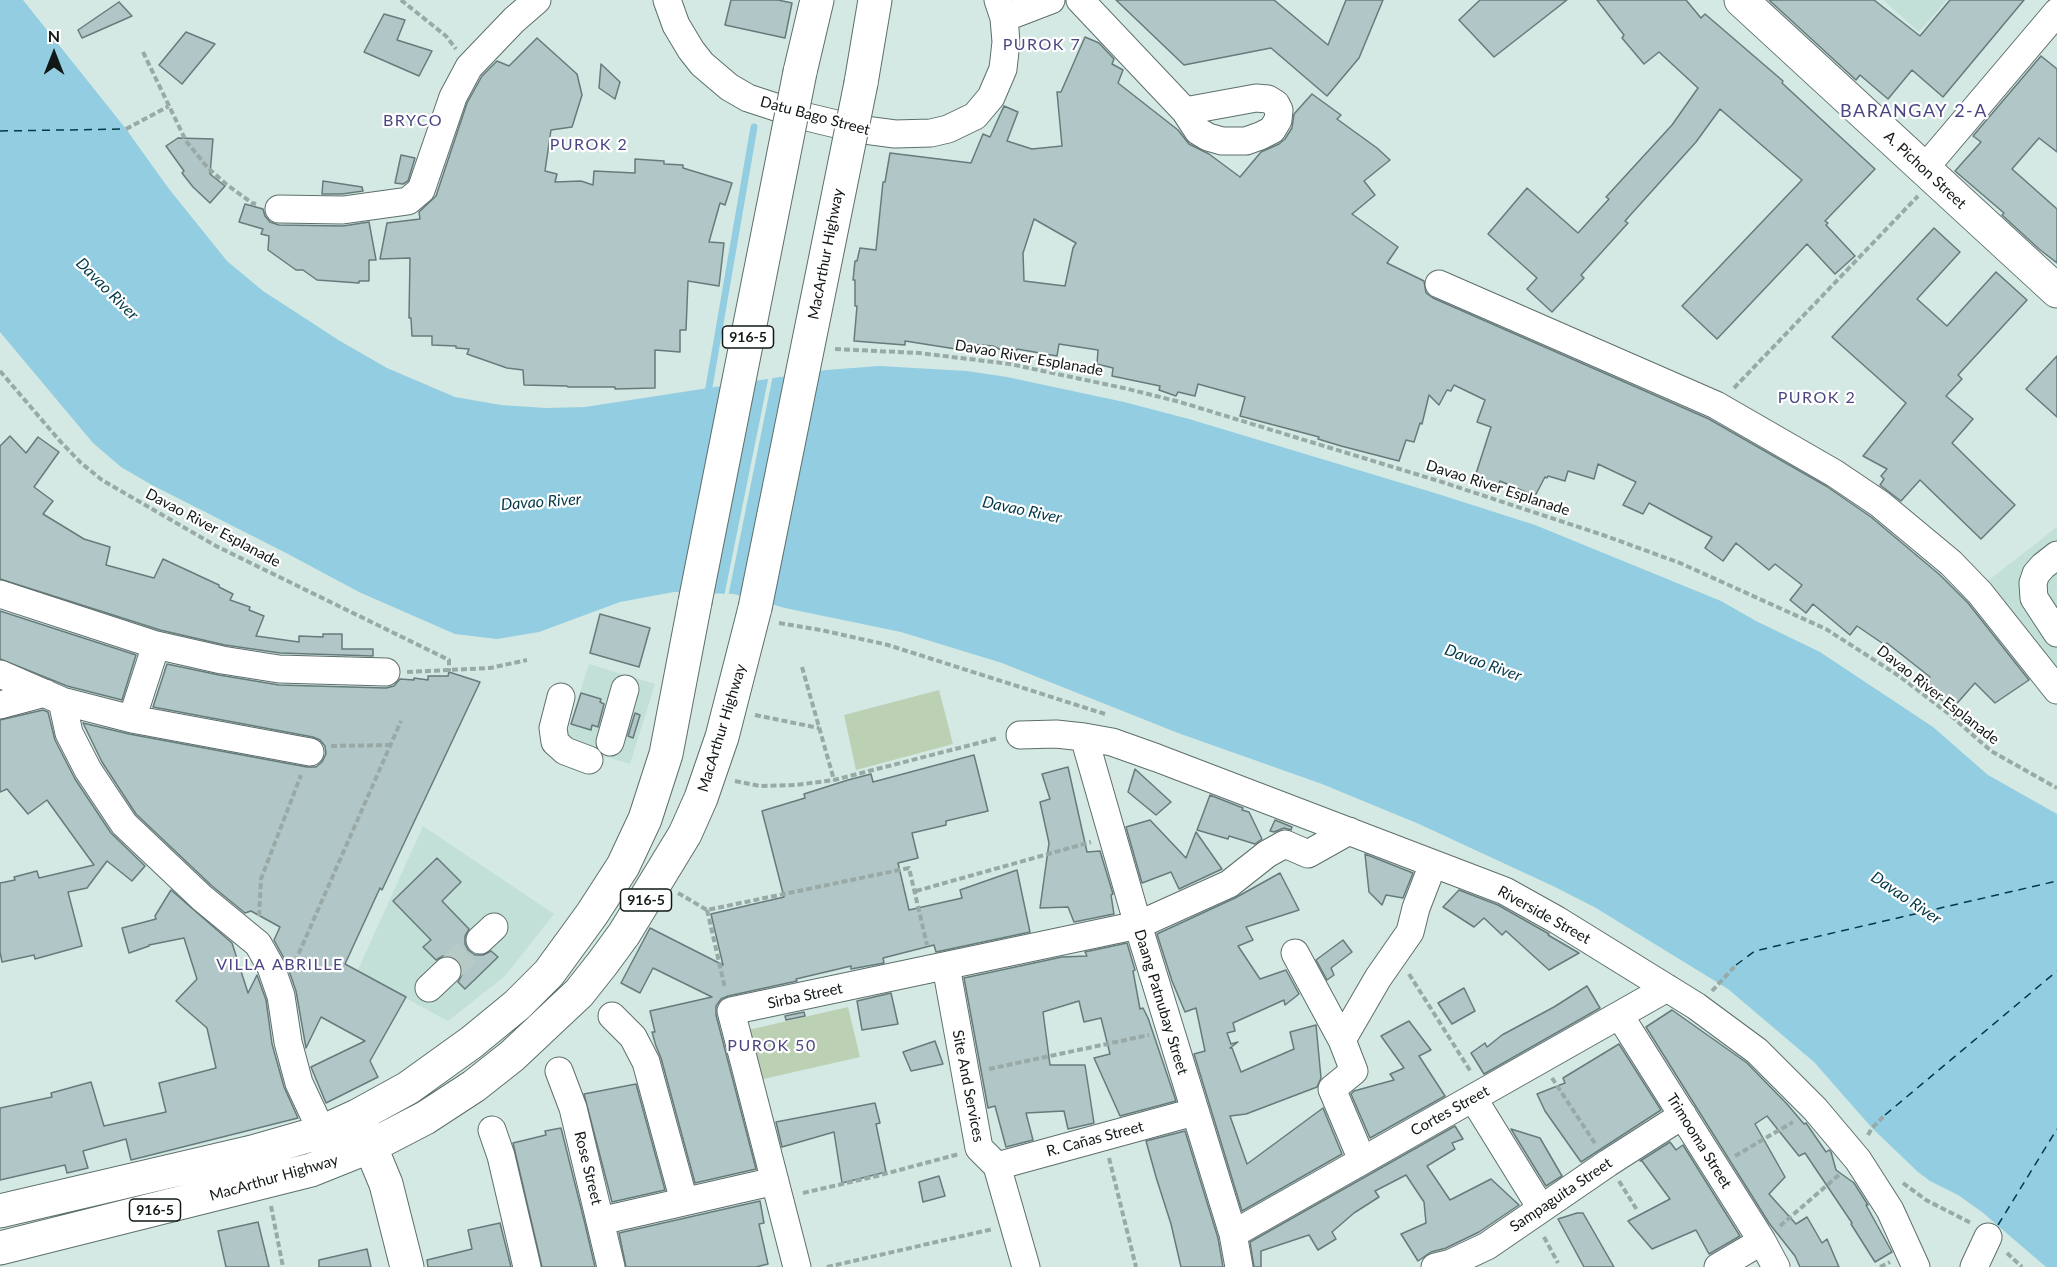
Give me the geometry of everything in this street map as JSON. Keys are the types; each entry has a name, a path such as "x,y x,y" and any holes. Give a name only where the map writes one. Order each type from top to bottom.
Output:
{"main road":[{"name":"MacArthur Highway","path":"0,1211 262,1149 321,1132 357,1116 408,1088 472,1042 517,1005 549,973 592,914 623,866 645,819 657,784 672,724 800,72 817,0"},
{"name":"MacArthur Highway","path":"0,1248 252,1186 310,1170 371,1146 452,1101 512,1056 579,993 624,934 685,834 701,798 722,737 755,608 861,83 875,0"},
{"name":"A. Pichon Street","path":"1741,0 2057,291"},
{"path":"357,1116 386,1184 407,1267"}],"street":[{"path":"279,209 343,210 408,201 422,190 453,97 469,67 514,20 537,0"},
{"name":"Datu Bago Street","path":"667,0 682,39 702,64 729,87 748,98 803,116 839,125 895,134 931,133 948,129 968,120 982,109 999,83 1003,69 1006,42 1001,9"},
{"path":"1001,9 1051,0"},
{"path":"1080,0 1185,111"},
{"path":"1929,174 2057,12"},
{"path":"1439,284 1716,405 1834,473 1880,504 1951,563 1980,593 2057,690"},
{"path":"2057,555 2036,574 2033,583 2034,598 2057,633"},
{"path":"0,594 156,645 222,660 279,669 386,672"},
{"path":"132,720 156,645"},
{"path":"0,674 53,697 132,720 310,752"},
{"path":"610,742 625,689"},
{"path":"0,705 53,697"},
{"path":"53,697 88,770 124,824 177,876 258,945 271,967 280,996 288,1042 299,1083 321,1132"},
{"path":"561,697 553,728 555,742 565,751 589,760"},
{"name":"Riverside Street","path":"1020,735 1056,734 1112,742 1505,891 1696,1006 1757,1051 1815,1109 1858,1160 1890,1210 1916,1267"},
{"name":"Daang Patnubay Street","path":"1084,737 1194,1112 1233,1234 1239,1267"},
{"name":"Sirba Street","path":"731,1011 1138,925 1229,884 1267,854 1286,844 1308,854 1350,831"},
{"path":"1342,1040 1378,978 1410,932 1416,908 1433,864"},
{"path":"1295,952 1342,1040 1353,1071 1332,1089 1362,1160"},
{"name":"Site And Services","path":"939,968 988,1157 1026,1267"},
{"name":"Cortes Street","path":"1233,1234 1667,988"},
{"path":"731,1011 797,1267"},
{"path":"612,1016 633,1037 646,1062 684,1201"},
{"name":"Trimooma Street","path":"1620,1016 1762,1241 1776,1267"},
{"name":"Rose Street","path":"560,1071 573,1108 611,1267"},
{"path":"1478,1095 1536,1212"},
{"name":"R. Cañas Street","path":"988,1157 1104,1137 1194,1112"},
{"name":"Sampaguita Street","path":"1435,1267 1492,1257 1536,1212 1608,1162 1683,1115"},
{"path":"492,1130 501,1156 527,1267"},
{"path":"600,1221 684,1201 777,1190"},
{"path":"1974,1267 1988,1237"},
{"path":"1718,1267 1762,1241"}],"path":[{"path":"401,0 446,36 469,67"},
{"path":"143,52 186,141 208,168 252,203 279,209"},
{"path":"126,129 169,106"},
{"path":"1716,405 1929,174"},
{"name":"Davao River Esplanade","path":"835,349 919,353 1010,364 1128,388 1453,485 1680,563 1826,629 1899,675 1991,751 2057,788"},
{"name":"Davao River Esplanade","path":"0,370 59,440 81,463 102,480 216,546 449,660 449,671"},
{"path":"386,672 490,668 526,660"},
{"path":"802,668 834,780"},
{"path":"745,713 819,728"},
{"path":"280,996 401,721"},
{"path":"726,779 760,786 796,785 834,780 984,741"},
{"path":"258,945 261,879 310,752 326,746 390,745"},
{"path":"916,891 1113,836"},
{"path":"674,890 707,910 909,868 939,968"},
{"path":"707,910 731,1011"},
{"path":"1395,953 1478,1095"},
{"path":"1710,992 1736,965"},
{"path":"964,1071 982,1071 1170,1029"},
{"path":"1540,1060 1637,1210"},
{"path":"1716,1167 1815,1109"},
{"path":"1872,1128 1885,1115"},
{"path":"1104,1137 1136,1267"},
{"path":"777,1190 988,1157"},
{"path":"1762,1241 1858,1160"},
{"path":"1536,1212 1558,1263"},
{"path":"273,1223 283,1267"},
{"path":"827,1267 1013,1225"}],"shaded area":[{"path":"1883,0 1947,0 1919,32"},
{"path":"2057,527 2057,677 1985,583"},
{"path":"589,664 655,684 630,764 564,744"},
{"path":"939,690 953,744 856,770 844,715"},
{"path":"423,826 554,914 505,976 448,1021 357,972"},
{"path":"848,1007 860,1057 759,1080 748,1030"}],"water":[{"name":"Davao River","path":"0,0 23,0 227,261 263,291 340,341 387,368 455,397 501,405 546,408 585,407 826,370 879,366 967,371 1007,377 1124,402 1189,419 1535,525 1721,601 1820,652 1933,727 1988,775 2057,814 2057,1267 2046,1267 1982,1212 1918,1172 1872,1128 1814,1062 1728,989 1596,908 1419,824 1322,784 1178,733 1002,663 901,632 785,608 734,594 674,592 620,602 539,632 497,639 455,634 359,592 121,467 93,443 0,332"}],"pier":[{"path":"769,375 773,375 728,597 724,597"}],"building":[{"path":"731,0 778,0 792,3 785,38 725,25"},
{"path":"1116,0 1274,0 1328,45 1346,0 1383,0 1359,58 1327,96 1271,48 1184,65"},
{"path":"1480,0 1567,0 1494,57 1459,20"},
{"path":"1597,0 1686,0 1701,18 1705,14 1783,81 1782,83 1875,169 1825,221 1828,223 1826,225 1855,256 1835,274 1807,244 1717,339 1682,306 1802,180 1720,109 1696,142 1625,221 1628,223 1581,275 1584,278 1552,312 1527,289 1537,278 1488,234 1527,188 1578,233 1609,199 1606,197 1672,125 1698,88 1659,52 1644,64 1622,38 1624,35"},
{"path":"1769,0 1874,0 1920,36 1950,0 2024,0 1943,97 1912,70 1888,99 1860,75 1856,80"},
{"path":"119,2 132,16 82,38 78,30"},
{"path":"384,14 405,20 397,40 432,51 419,76 364,52"},
{"path":"186,32 215,44 182,84 159,65"},
{"path":"1085,37 1099,43 1114,59 1112,64 1123,70 1118,83 1178,130 1189,144 1209,154 1240,177 1261,152 1285,139 1292,128 1294,114 1312,94 1341,115 1337,119 1390,160 1364,181 1375,195 1352,214 1398,247 1387,263 1424,281 1426,293 1433,298 1709,419 1826,486 1871,517 1940,575 1968,603 2029,680 1995,703 1975,683 1952,709 1938,697 1941,693 1926,681 1930,677 1887,643 1885,645 1857,626 1850,635 1813,604 1806,613 1790,600 1802,585 1775,564 1769,570 1736,543 1723,561 1705,548 1712,537 1649,503 1643,514 1623,505 1636,482 1598,464 1594,479 1568,471 1565,481 1545,477 1535,496 1500,481 1497,491 1473,483 1491,427 1477,422 1485,400 1454,385 1451,391 1447,390 1439,405 1429,395 1422,424 1420,423 1414,442 1406,440 1399,461 1240,416 1245,397 1198,384 1195,396 1178,392 1176,396 1159,390 1160,386 1112,376 1113,368 1097,364 1098,350 1059,344 1057,356 1017,349 1013,356 993,346 957,343 956,349 905,341 905,345 854,341 857,306 855,306 855,280 853,280 855,261 857,261 860,248 876,250 883,182 885,182 890,153 971,163 983,134 990,137 1004,106 1018,112 1007,141 1032,149 1062,146 1057,92 1061,92","holes":["1034,219 1076,243 1065,286 1024,281 1023,253"]},
{"path":"537,38 577,74 582,95 572,127 551,130 545,171 557,174 555,182 581,181 593,185 594,171 635,173 635,159 683,165 683,168 732,183 725,205 720,203 709,242 724,243 719,286 688,281 686,330 680,330 680,352 655,350 655,388 615,389 615,387 524,385 523,370 507,368 467,354 469,349 432,345 432,336 412,336 411,318 409,318 410,258 380,259 387,223 420,219 419,212 436,196 467,103 482,76 497,61 509,66"},
{"path":"2041,56 2057,69 2057,152 2039,138 2012,169 2057,209 2057,263 1955,171 1981,142 1973,136"},
{"path":"601,64 620,82 615,99 599,88"},
{"path":"178,138 213,139 210,174 225,186 210,203 182,173 184,171 166,146"},
{"path":"401,155 415,158 408,181 403,184 395,183"},
{"path":"323,181 362,187 363,191 322,194"},
{"path":"245,204 263,209 270,222 279,225 343,226 369,222 376,260 369,260 369,281 359,281 359,283 317,280 303,270 296,270 268,250 269,236 261,234 263,229 239,222"},
{"path":"1934,228 1960,252 1917,299 1947,326 1996,272 2027,300 1958,375 1962,379 1946,396 1973,419 1952,443 2015,505 1981,539 1920,480 1901,501 1880,485 1884,479 1881,476 1887,469 1863,456 1906,403 1832,337"},
{"path":"2057,356 2057,417 2026,389"},
{"path":"10,436 26,453 38,437 59,452 34,487 53,501 43,514 84,539 110,547 106,565 154,578 163,559 219,585 233,594 230,600 250,607 249,610 264,616 256,636 299,642 299,636 323,637 323,634 342,634 342,649 373,649 373,656 280,653 225,645 160,630 0,579 0,446"},
{"path":"0,611 136,655 122,700 67,686 0,659"},
{"path":"600,614 650,628 639,667 590,653"},
{"path":"167,664 279,685 386,688 394,686 400,679 428,680 428,676 448,676 449,672 480,682 345,964 406,997 370,1061 378,1077 326,1103 311,1067 365,1041 321,1017 306,1048 296,991 286,962 274,940 280,927 251,911 245,913 212,886 136,814 102,762 83,723 129,734 307,767 316,767 322,762 326,754 325,746 313,737 153,707"},
{"path":"581,693 601,699 600,702 604,704 598,727 592,725 591,730 571,724"},
{"path":"43,710 48,712 55,740 75,779 111,833 145,866 132,881 107,861 87,888 68,892 82,946 35,959 34,955 2,962 0,883 37,871 39,878 94,865 47,800 28,814 7,789 0,792 0,720"},
{"path":"635,713 640,715 633,738 628,736"},
{"path":"974,755 988,811 946,821 946,825 912,833 918,858 898,863 909,910 962,898 960,890 1017,870 1030,932 936,952 934,945 883,958 884,963 851,969 851,966 721,999 716,1006 716,1015 756,1169 695,1183 652,1032 655,1032 650,1011 712,997 653,968 640,993 621,983 650,928 723,965 711,914 784,897 762,811 805,798 804,794 848,780 871,774 873,782"},
{"path":"1068,767 1087,852 1100,851 1113,894 1111,895 1114,914 1074,922 1068,907 1040,908 1049,843 1040,802 1050,799 1042,774"},
{"path":"1135,769 1171,802 1156,815 1128,792"},
{"path":"1210,795 1249,812 1262,839 1255,844 1197,830"},
{"path":"1150,820 1186,858 1196,832 1222,869 1179,889 1171,872 1142,883 1126,827"},
{"path":"1275,820 1292,827 1291,830 1284,828 1274,832 1270,831"},
{"path":"1365,854 1413,873 1403,898 1386,895 1382,905 1369,892"},
{"path":"437,858 461,882 442,901 469,929 465,936 468,950 475,955 483,955 491,951 498,957 465,989 458,982 462,975 459,961 451,956 443,956 436,960 423,947 431,940 393,901"},
{"path":"1280,873 1299,910 1246,927 1253,940 1238,946 1260,979 1286,970 1299,994 1285,1005 1284,1000 1233,1023 1235,1031 1227,1033 1231,1044 1238,1042 1230,1048 1232,1048 1241,1072 1294,1049 1290,1032 1316,1025 1321,1078 1317,1087 1246,1114 1230,1116 1247,1164 1323,1108 1342,1154 1242,1211 1194,1054 1205,1051 1196,1008 1185,1012 1157,934 1235,898"},
{"path":"171,890 232,943 248,993 257,975 266,1000 272,1044 284,1087 298,1118 131,1160 126,1139 83,1151 88,1168 67,1173 65,1165 0,1180 0,1108 52,1097 51,1093 91,1082 104,1126 166,1112 159,1083 216,1068 207,1028 176,1001 197,979 184,938 149,945 129,953 122,928 156,919 155,916"},
{"path":"1459,890 1498,905 1579,953 1549,970 1506,931 1502,935 1484,918 1474,927 1443,907"},
{"path":"1343,940 1352,952 1331,968 1334,975 1327,980 1316,960"},
{"path":"1127,943 1135,970 1133,971 1140,1009 1143,1008 1148,1018 1176,1101 1120,1116 1094,1058 1110,1054 1101,1018 1084,1022 1079,1001 1043,1012 1050,1065 1085,1065 1094,1123 1068,1129 1064,1111 1026,1113 1033,1140 1006,1147 995,1106 988,1108 964,978 1062,957 1087,956 1085,952"},
{"path":"1587,986 1600,1008 1484,1074 1471,1053 1485,1043 1487,1047 1502,1035"},
{"path":"1464,988 1475,1011 1452,1024 1438,1003"},
{"path":"891,993 898,1024 862,1030 857,1001"},
{"path":"1672,1010 1747,1063 1804,1124 1806,1123 1826,1152 1829,1150 1831,1152 1836,1170 1854,1183 1892,1252 1875,1262 1805,1153 1799,1156 1767,1116 1755,1124 1785,1177 1769,1194 1796,1224 1807,1217 1822,1243 1827,1239 1839,1267 1800,1267 1795,1256 1769,1223 1646,1027"},
{"path":"804,1012 805,1016 786,1020 785,1016"},
{"path":"1409,1021 1431,1050 1419,1056 1445,1096 1370,1138 1351,1094 1354,1091 1394,1080 1390,1074 1404,1068 1381,1036"},
{"path":"935,1041 943,1064 911,1071 903,1052"},
{"path":"1619,1044 1661,1110 1581,1162 1545,1111 1537,1094 1565,1083 1563,1078"},
{"path":"636,1084 665,1190 612,1202 584,1094"},
{"path":"875,1103 880,1123 876,1124 886,1172 842,1183 834,1132 782,1147 776,1122"},
{"path":"1455,1126 1463,1139 1452,1143 1455,1149 1427,1166 1450,1200 1491,1179 1519,1205 1479,1232 1446,1248 1431,1252 1418,1261 1401,1234 1426,1223 1424,1202 1406,1175 1375,1191 1379,1197 1354,1213 1332,1232 1336,1239 1318,1250 1309,1235 1261,1251 1261,1267 1254,1267 1250,1242"},
{"path":"561,1128 595,1267 542,1267 513,1143 546,1135 545,1131"},
{"path":"1511,1129 1540,1138 1562,1176 1546,1186"},
{"path":"1185,1131 1218,1238 1223,1267 1181,1267 1171,1224 1146,1141"},
{"path":"1670,1142 1676,1150 1683,1145 1740,1236 1709,1254 1696,1230 1652,1249 1628,1221 1670,1199 1640,1161"},
{"path":"939,1176 945,1196 923,1202 919,1182"},
{"path":"760,1201 764,1223 759,1224 768,1264 756,1267 626,1267 619,1233"},
{"path":"1583,1213 1614,1267 1584,1267 1558,1219"},
{"path":"258,1222 269,1267 226,1267 218,1231"},
{"path":"500,1223 511,1267 428,1267 427,1260 472,1249 468,1230"},
{"path":"367,1249 371,1267 319,1267 319,1260"}],"waterway":[{"path":"708,393 754,127"}],"ferry route":[{"path":"0,131 126,129"},
{"path":"1736,965 1755,951 2057,881"},
{"path":"1885,1115 2057,971"},
{"path":"1998,1225 2057,1129"}],"tunnel":[{"path":"447,971 480,940"}],"district":[{"name":"PUROK 7","path":"1042,45"},
{"name":"BARANGAY 2-A","path":"1914,111"},
{"name":"BRYCO","path":"413,121"},
{"name":"PUROK 2","path":"589,145"},
{"name":"PUROK 2","path":"1817,398"},
{"name":"VILLA ABRILLE","path":"280,965"},
{"name":"PUROK 50","path":"772,1046"}]}
